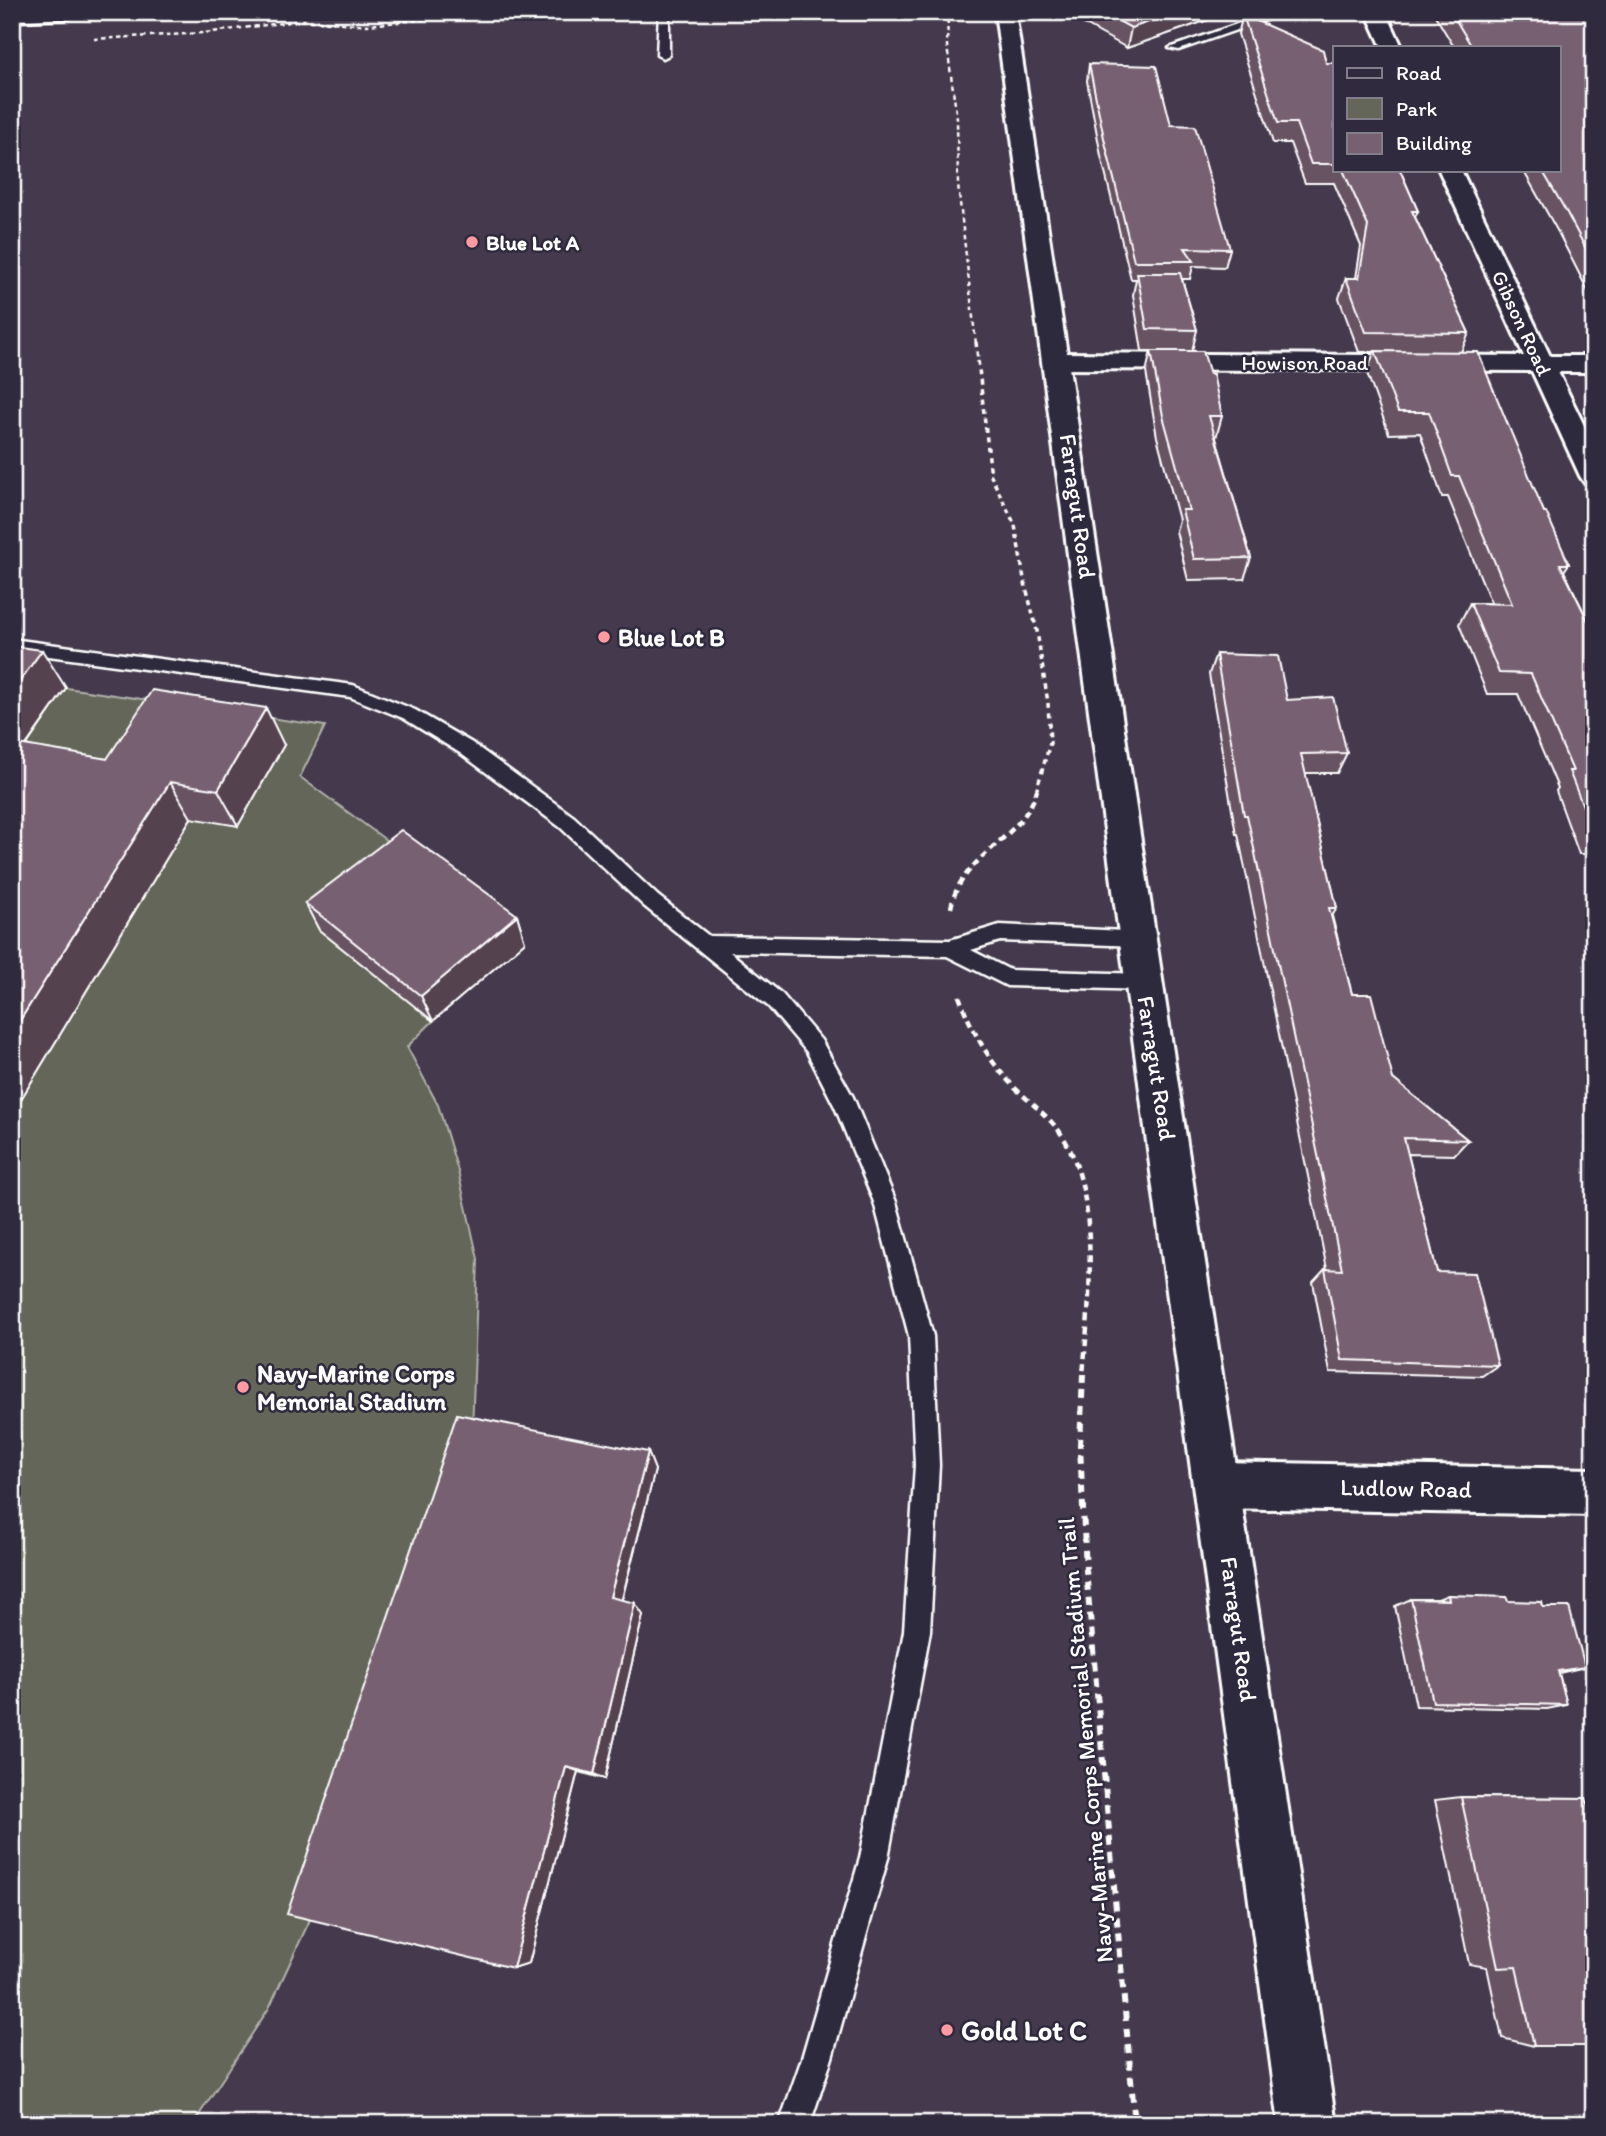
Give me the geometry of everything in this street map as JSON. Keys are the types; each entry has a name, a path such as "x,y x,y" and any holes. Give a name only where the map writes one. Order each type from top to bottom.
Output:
{"street":[{"path":"12,15 69,12"},
{"name":"Farragut Road","path":"1004,12 1058,361 1308,2124"},
{"path":"1376,12 1392,46"},
{"name":"Gibson Road","path":"1451,172 1594,476"},
{"name":"Howison Road","path":"1058,361 1594,364"},
{"name":"Ludlow Road","path":"1219,1485 1594,1492"}],"lane":[{"path":"1175,48 1283,12"},
{"path":"663,55 664,13"},
{"path":"12,645 353,691 409,714 466,748 567,822 651,901 775,1000 814,1046 845,1104 885,1202 922,1336 927,1465 916,1631 874,1858 817,2058 794,2124"},
{"path":"705,944 950,948 1000,933 1139,938"},
{"path":"950,948 1007,978 1144,982"}],"path":[{"path":"84,40 204,33 306,20 368,25 498,12"},
{"path":"528,12 578,16 664,13"},
{"name":"Navy-Marine Corps Memorial Stadium Trail","path":"948,12 947,46 957,119 958,185 991,476 1016,526 1024,579 1037,631 1048,703 1050,743 1034,800 1020,822 963,875 953,896 950,948 959,996 975,1036 991,1063 1059,1131 1073,1161 1084,1202 1089,1239 1087,1330 1081,1406 1086,1568 1097,1735 1114,1868 1135,2124"}],"green space":[{"name":"Navy-Marine Corps Memorial Stadium","path":"12,680 325,726 300,777 525,942 433,1021 407,1047 438,1105 458,1171 478,1259 472,1434 655,1470 619,1609 643,1615 605,1779 578,1772 529,1963 314,1911 269,2008 193,2124 12,2124"}],"building":[{"path":"1102,12 1177,12 1131,28"},
{"path":"1451,12 1594,12 1594,264 1543,172 1560,172 1560,46 1471,46"},
{"path":"1243,15 1323,50 1326,63 1333,63 1333,164 1311,164 1296,123 1278,123"},
{"path":"1089,64 1156,66 1171,125 1195,126 1230,249 1185,248 1194,261 1134,261"},
{"path":"1344,172 1401,172 1418,211 1412,211 1469,333 1366,332 1346,278 1359,278 1368,226"},
{"path":"1137,273 1180,273 1197,330 1147,329"},
{"path":"1151,351 1203,351 1210,374 1213,374 1222,416 1209,416 1251,558 1194,559 1182,510 1189,510 1163,416"},
{"path":"1375,351 1478,352 1544,512 1569,564 1560,564 1594,633 1594,834 1569,771 1573,771 1531,674 1499,673 1470,603 1512,604 1459,476 1452,476 1429,412 1398,412"},
{"path":"12,646 42,650 12,692"},
{"path":"1216,654 1278,656 1287,700 1333,697 1347,753 1301,754 1337,908 1329,908 1352,994 1371,994 1393,1079 1468,1140 1404,1138 1437,1272 1475,1273 1498,1365 1342,1360 1325,1269 1342,1270 1247,815 1244,815"},
{"path":"152,690 266,708 218,790 170,782 12,1033 12,743 107,759"},
{"path":"401,830 517,915 421,996 305,903"},
{"path":"457,1414 648,1452 610,1597 635,1603 594,1774 566,1767 513,1968 287,1914"},
{"path":"1448,1595 1506,1597 1508,1601 1542,1602 1543,1607 1569,1607 1585,1667 1558,1671 1567,1705 1433,1702 1411,1599 1449,1600"},
{"path":"1461,1797 1586,1798 1594,1827 1594,2046 1534,2046 1516,1967 1498,1968"}],"place":[{"name":"Blue Lot A","path":"472,242"},
{"name":"Blue Lot B","path":"604,637"},
{"name":"Navy-Marine Corps Memorial Stadium","path":"243,1387"},
{"name":"Gold Lot C","path":"947,2030"}]}
